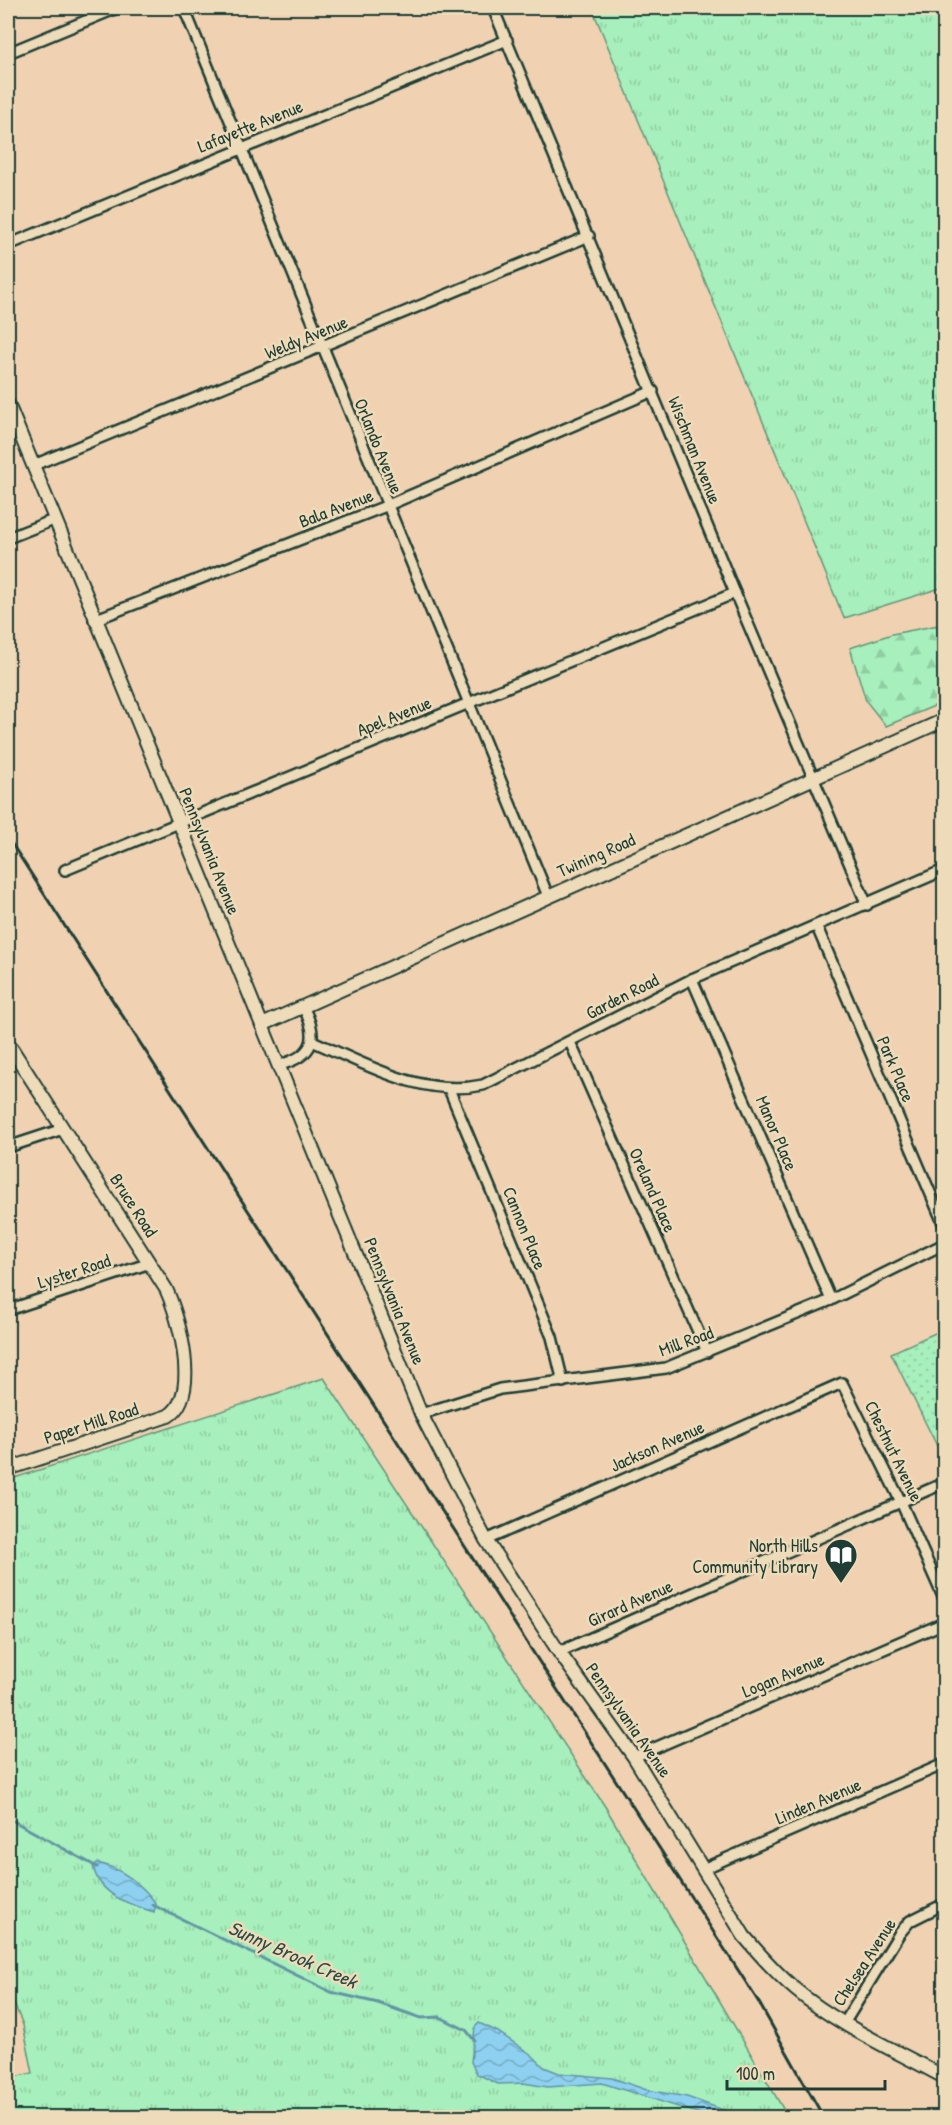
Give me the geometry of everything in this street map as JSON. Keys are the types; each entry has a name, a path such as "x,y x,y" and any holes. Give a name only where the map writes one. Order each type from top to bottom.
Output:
{"main road":[{"name":"Pennsylvania Avenue","path":"8,404 56,519 94,620 422,1414 486,1540 559,1652 634,1757 705,1868 744,1936 763,1958 799,1992 845,2022 945,2077"},
{"name":"Twining Road","path":"262,1024 945,720"},
{"name":"Bruce Road","path":"8,1043 150,1263 173,1305 179,1324 185,1368 180,1402"},
{"name":"Paper Mill Road","path":"8,1469 163,1419 172,1414 180,1402"}],"street":[{"path":"8,53 117,8"},
{"name":"Orlando Avenue","path":"184,8 239,149 548,896"},
{"name":"Wischman Avenue","path":"493,8 867,905"},
{"name":"Lafayette Avenue","path":"8,245 507,40"},
{"name":"Weldy Avenue","path":"34,465 321,349 589,236"},
{"name":"Bala Avenue","path":"94,620 386,506 653,391"},
{"path":"8,538 56,519"},
{"name":"Apel Avenue","path":"65,870 735,593"},
{"name":"Garden Road","path":"312,1041 416,1085 449,1089 483,1085 692,979 945,870"},
{"name":"Park Place","path":"817,927 945,1225"},
{"name":"Manor Place","path":"692,979 831,1300"},
{"path":"279,1065 300,1057 312,1041 314,1031 303,1007"},
{"name":"Oreland Place","path":"570,1042 707,1352"},
{"name":"Cannon Place","path":"449,1089 552,1337 563,1382"},
{"path":"8,1147 63,1129"},
{"name":"Mill Road","path":"422,1414 500,1389 666,1368 831,1300 945,1244"},
{"name":"Lyster Road","path":"8,1310 150,1263"},
{"name":"Chestnut Avenue","path":"842,1383 901,1502 945,1599"},
{"name":"Jackson Avenue","path":"486,1540 842,1383"},
{"name":"Girard Avenue","path":"559,1652 945,1483"},
{"name":"Logan Avenue","path":"634,1757 945,1623"},
{"name":"Linden Avenue","path":"705,1868 945,1764"},
{"name":"Chelsea Avenue","path":"845,2022 899,1934 910,1921 945,1904"}],"green space":[{"path":"592,8 944,8 944,587 844,618"},
{"path":"944,624 944,702 886,726 866,701 850,648 892,634"},
{"path":"944,1329 944,1458 943,1458 891,1353"},
{"path":"324,1378 606,1808 788,2117 8,2117 8,2078 33,2073 23,2025 8,1989 8,1480"}],"water":[{"path":"97,1863 114,1868 145,1890 156,1904 154,1912 125,1902 108,1891 96,1876 93,1866"},
{"path":"479,2023 498,2032 532,2055 544,2067 559,2073 612,2078 647,2090 687,2097 743,2117 710,2117 602,2083 548,2087 523,2083 498,2084 477,2074 471,2062 475,2027"}],"waterway":[{"name":"Sunny Brook Creek","path":"8,1818 97,1867"},
{"name":"Sunny Brook Creek","path":"153,1905 331,1992 378,2003 421,2018 440,2017 466,2030 474,2040"}],"railway":[{"path":"8,838 758,2001 824,2118"}],"place":[{"name":"North Hills Community Library","path":"841,1584"}]}
